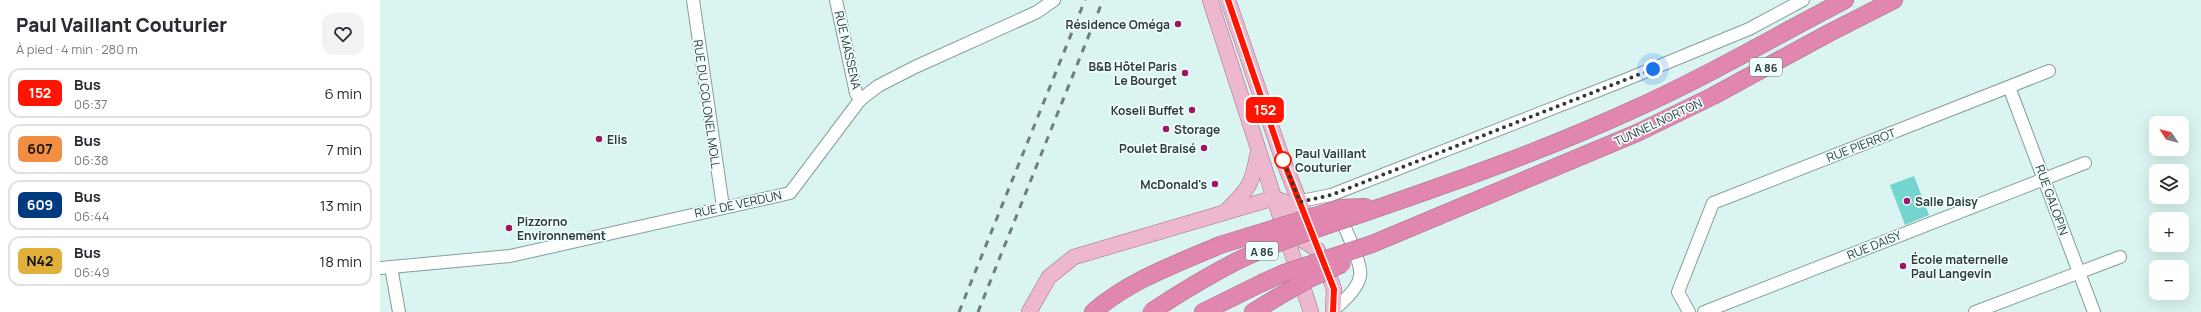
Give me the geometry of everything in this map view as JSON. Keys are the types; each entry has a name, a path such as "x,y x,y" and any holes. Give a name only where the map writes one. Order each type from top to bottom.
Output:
{"highway":[{"name":"TUNNEL NORTON","path":"1382,207 1486,171 1629,112 1693,81 1845,0"},
{"name":"TUNNEL NORTON","path":"1372,244 1414,228 1637,133 1713,96 1829,33 1894,0"},
{"path":"1093,312 1104,302 1143,278 1220,245 1341,208 1382,207"},
{"name":"A 86","path":"1151,312 1175,296 1236,262 1276,245 1382,207"},
{"path":"1253,312 1309,279 1352,259 1372,244"},
{"name":"A 86","path":"1203,312 1284,273 1372,244"}],"main road":[{"path":"1210,0 1258,151 1318,250 1334,289 1332,311"},
{"path":"1228,0 1253,78 1287,201 1311,312"},
{"path":"1224,213 1246,192 1250,186 1253,179 1258,151"},
{"path":"1029,312 1049,277 1074,257 1224,213 1287,201"}],"street":[{"name":"RUE DU COLONEL MOLL","path":"692,0 723,207"},
{"name":"RUE MASSENA","path":"836,0 856,93 860,100"},
{"name":"RUE DE VERDUN","path":"386,268 510,256 790,193 860,100 878,86 915,67 1037,12 1054,0"},
{"path":"1287,201 1331,195 1618,83 1749,29 1803,0"},
{"name":"RUE PIERROT","path":"1688,312 1678,292 1713,203 2049,71"},
{"name":"RUE GALOPIN","path":"2009,87 2094,312"},
{"name":"RUE DAISY","path":"1704,312 2085,163"},
{"path":"1331,195 1361,271 1356,286 1340,305 1332,311"},
{"path":"1975,312 2120,257"},
{"path":"386,268 399,312"}],"shaded area":[{"name":"Salle Daisy","path":"1914,176 1929,215 1905,225 1890,185"}],"railway":[{"path":"959,312 1085,0"},
{"path":"978,312 1103,0"}],"bus line":[{"name":"152","path":"1228,0 1253,78 1281,155 1334,289 1333,312"}],"place":[{"name":"Résidence Oméga","path":"1178,24"},
{"name":"B&B Hôtel Paris Le Bourget","path":"1185,73"},
{"name":"Koseli Buffet","path":"1192,110"},
{"name":"Storage","path":"1166,129"},
{"name":"Elis","path":"599,139"},
{"name":"Poulet Braisé","path":"1204,148"},
{"name":"Paul Vaillant Couturier","path":"1283,160"},
{"name":"McDonald's","path":"1215,184"},
{"name":"Salle Daisy","path":"1907,201"},
{"name":"Pizzorno Environnement","path":"509,228"},
{"name":"École maternelle Paul Langevin","path":"1903,266"}],"route":[{"path":"1283,160 1281,155 1300,202 1331,195 1653,69"}]}
